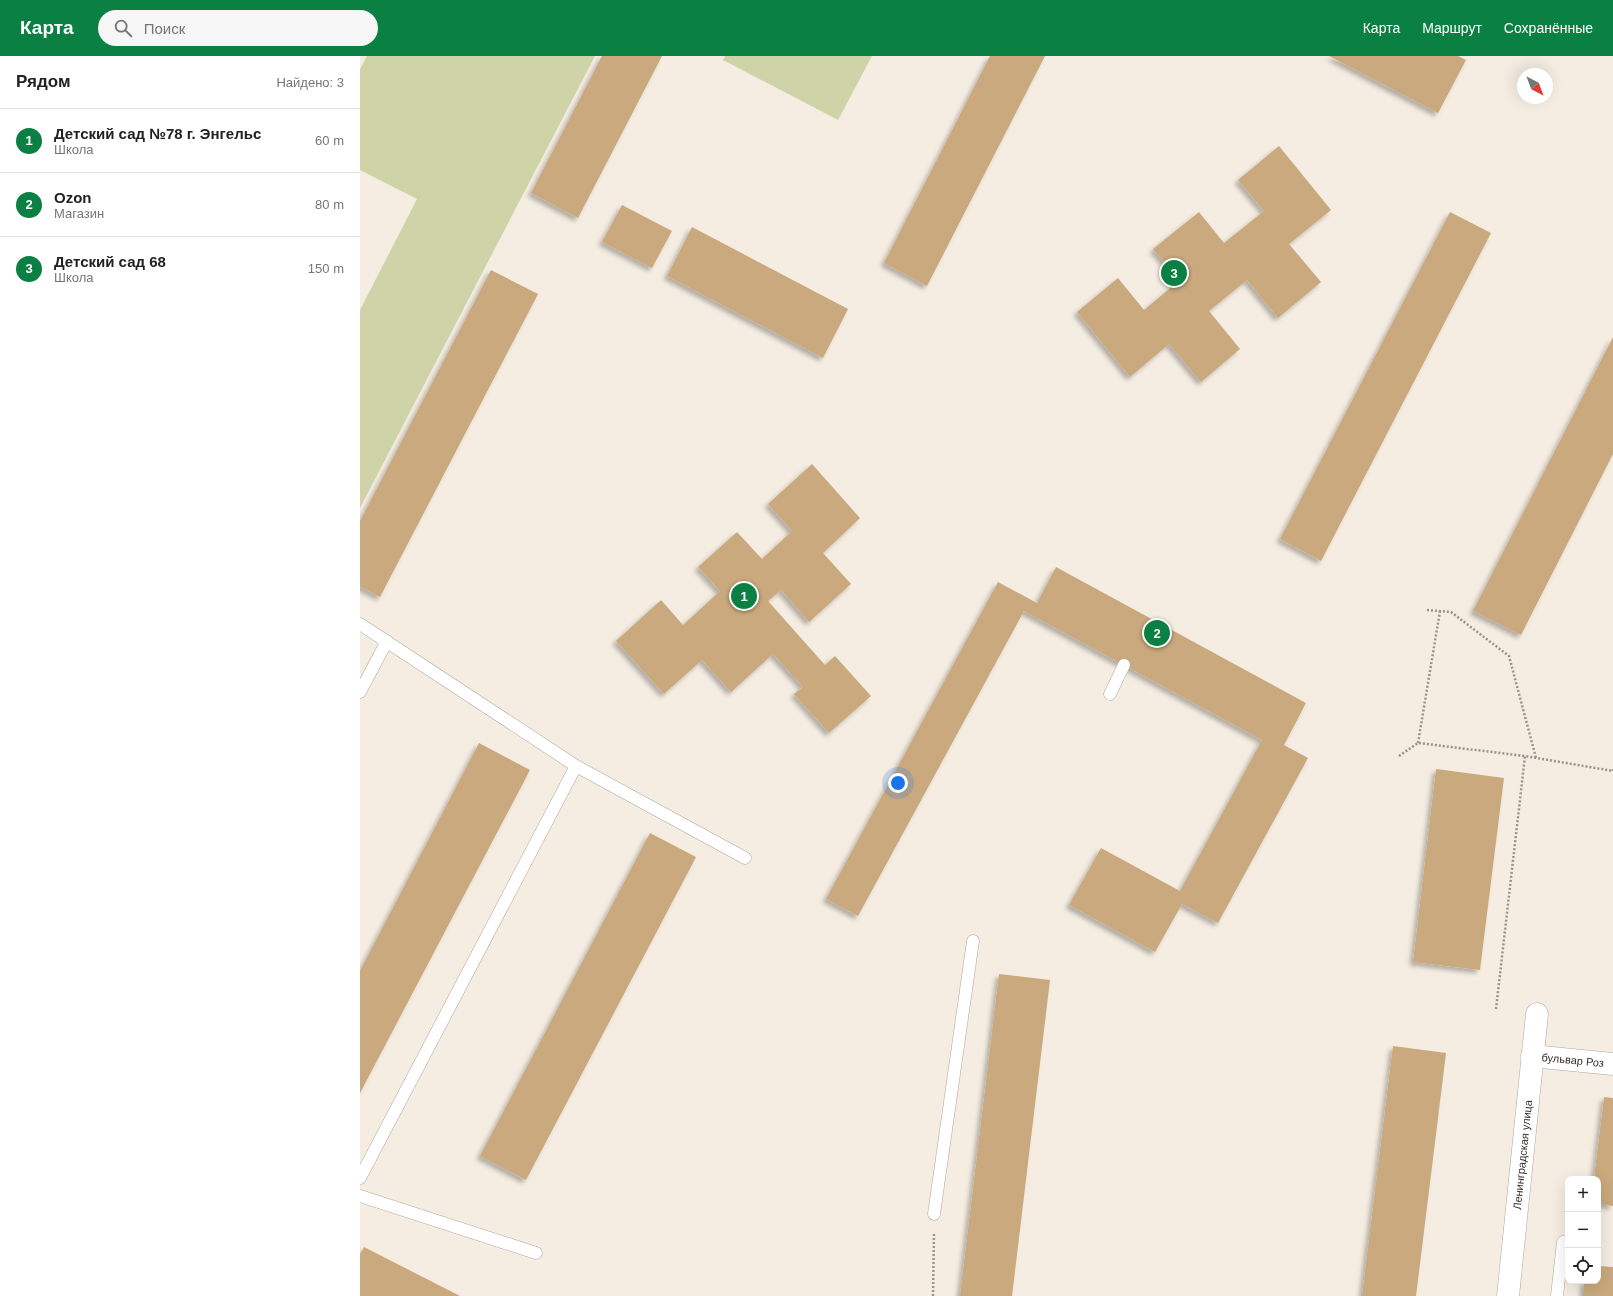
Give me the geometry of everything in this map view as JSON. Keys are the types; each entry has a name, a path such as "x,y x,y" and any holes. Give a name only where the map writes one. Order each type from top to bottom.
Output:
{"street":[{"name":"Ленинградская улица","path":"1508,1296 1537,1014"},
{"name":"бульвар Роз","path":"1532,1056 1613,1064"}],"lane":[{"path":"360,624 576,766 745,858"},
{"path":"360,692 388,641"},
{"path":"1110,694 1124,665"},
{"path":"360,1178 576,766"},
{"path":"934,1214 973,941"},
{"path":"360,1196 536,1252"},
{"path":"1557,1296 1563,1242"}],"path":[{"path":"1427,610 1451,612 1509,656 1536,758"},
{"path":"1418,743 1440,611"},
{"path":"1399,756 1418,743 1525,756 1612,771 1613,767"},
{"path":"1496,1009 1525,756"},
{"path":"933,1296 934,1214"}],"green space":[{"path":"367,56 595,56 360,508 360,310 417,199 360,170 360,69"},
{"path":"725,56 872,56 838,120 723,60"}],"building":[{"path":"602,56 662,56 578,218 531,193"},
{"path":"990,56 1045,56 927,286 884,263"},
{"path":"1329,56 1458,56 1466,60 1438,113"},
{"path":"1279,146 1331,210 1289,244 1321,282 1278,318 1247,280 1209,311 1240,349 1201,382 1169,344 1130,377 1077,312 1118,278 1144,310 1180,280 1153,249 1199,212 1224,243 1264,211 1238,180"},
{"path":"622,205 672,231 652,268 602,242"},
{"path":"1450,212 1491,233 1321,561 1280,539"},
{"path":"692,227 848,309 823,358 667,276"},
{"path":"491,270 538,294 380,597 360,587 360,521"},
{"path":"1613,337 1613,454 1521,635 1473,611"},
{"path":"812,464 860,518 823,553 851,584 809,622 781,590 768,601 825,665 835,656 871,696 829,733 794,694 803,687 773,654 731,692 702,660 664,694 616,641 661,600 683,625 720,591 698,567 737,532 762,559 792,531 768,504"},
{"path":"1056,567 1306,703 1284,745 1308,758 1218,923 1182,904 1155,952 1069,905 1101,848 1180,891 1262,740 1024,611 858,916 826,899 998,582 1037,603"},
{"path":"479,743 530,770 360,1093 360,971"},
{"path":"1436,769 1504,778 1480,970 1413,962"},
{"path":"650,833 696,857 526,1180 480,1156"},
{"path":"999,974 1050,980 1012,1296 960,1296"},
{"path":"1393,1046 1446,1053 1416,1296 1362,1296"},
{"path":"1604,1097 1613,1098 1613,1206 1601,1204 1601,1176 1594,1176"},
{"path":"364,1247 460,1296 360,1296 360,1254"},
{"path":"1601,1266 1613,1267 1613,1296 1583,1296 1584,1284 1601,1284"}],"place":[{"name":"Детский сад 68","path":"1174,273"},
{"name":"Детский сад №78 г. Энгельс","path":"744,596"},
{"name":"Ozon","path":"1157,633"}]}
